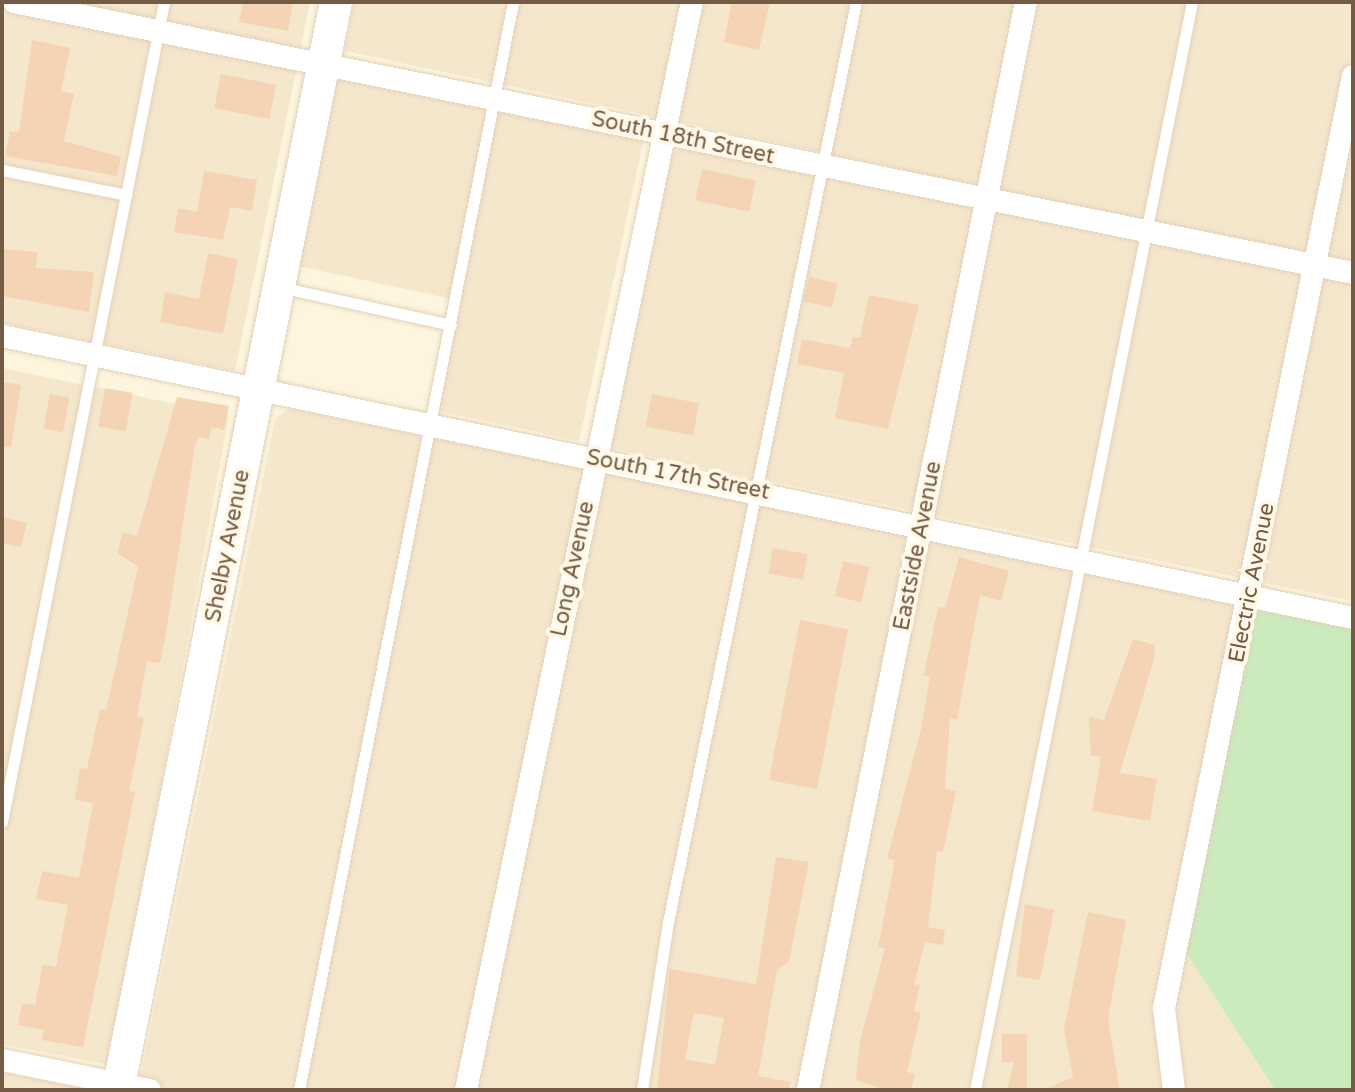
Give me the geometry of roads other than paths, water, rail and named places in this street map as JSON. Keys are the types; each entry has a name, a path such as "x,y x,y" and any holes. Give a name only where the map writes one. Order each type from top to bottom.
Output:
{"street":[{"name":"South 18th Street","path":"14,2 158,28 988,202 1353,273"},
{"name":"Shelby Avenue","path":"129,1088 259,388 336,2"},
{"name":"Long Avenue","path":"466,1090 692,2"},
{"name":"Eastside Avenue","path":"808,1090 1026,2"},
{"name":"Electric Avenue","path":"1174,1090 1164,1008 1250,597 1353,76"},
{"name":"South 17th Street","path":"2,336 758,490 922,528 1353,618"},
{"path":"2,1060 129,1088"}],"lane":[{"path":"2,822 164,2"},
{"path":"299,1090 513,2"},
{"path":"642,1090 668,922 856,2"},
{"path":"975,1090 1083,562 1192,2"},
{"path":"2,170 127,195"},
{"path":"279,287 451,325"}]}
